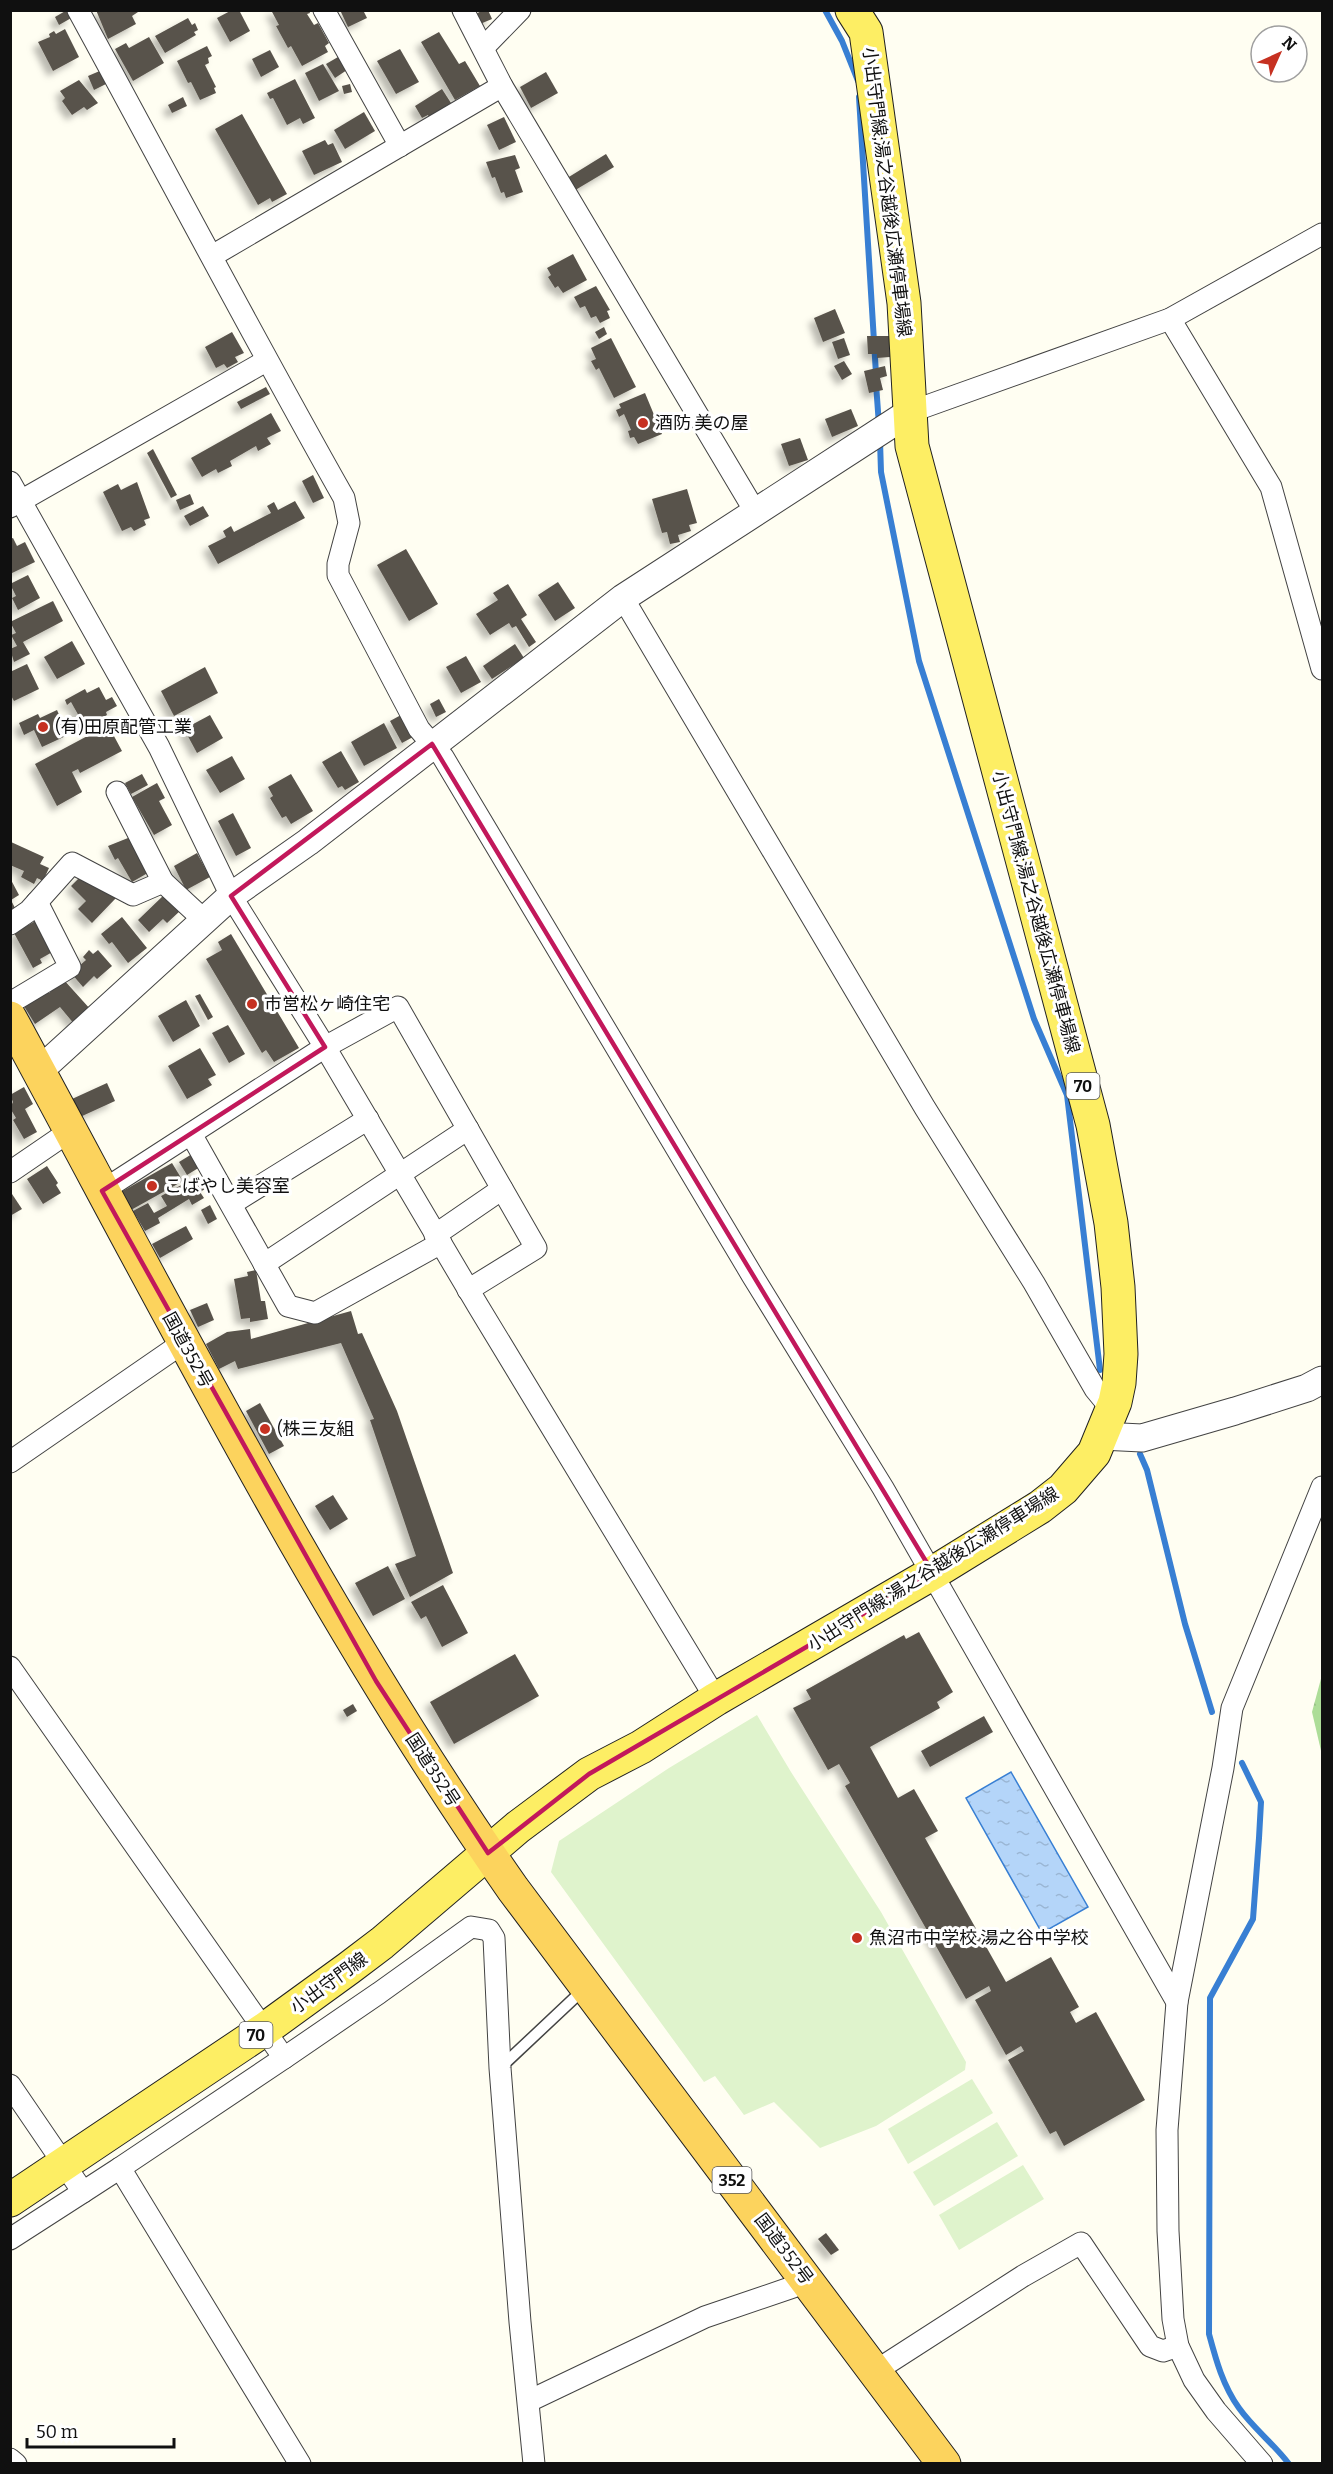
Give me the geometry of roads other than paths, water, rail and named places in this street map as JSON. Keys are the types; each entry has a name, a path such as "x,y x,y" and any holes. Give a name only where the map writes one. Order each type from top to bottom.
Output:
{"highway":[{"name":"国道352号","path":"10,1018 184,1342 376,1682 488,1853 944,2463"}],"main road":[{"name":"小出守門線;湯之谷越後広瀬停車場線","path":"488,1853 552,1800 589,1774 641,1747 716,1699 933,1573 1040,1507 1063,1490 1094,1453 1115,1402 1119,1383 1121,1354 1118,1287 1111,1223 1093,1125 915,458 904,303 866,32 852,10"},
{"name":"小出守門線","path":"10,2200 265,2030 382,1943 488,1853"}],"street":[{"path":"78,10 212,256 266,361 344,498 349,523 338,564 338,575 419,729 443,757 752,1275 883,1488 1177,2002"},
{"path":"324,10 400,146"},
{"path":"463,10 484,46 502,86 756,513"},
{"path":"484,46 520,10"},
{"path":"212,256 502,86"},
{"path":"39,1071 231,896 308,842 623,598 910,412 1170,319 1323,234"},
{"path":"1170,319 1271,487 1323,669"},
{"path":"266,361 14,496 159,747 231,896 325,1047 468,1290 716,1699"},
{"path":"623,598 925,1108 1034,1283 1095,1389 1104,1400 1115,1402"},
{"path":"117,792 163,882 205,921"},
{"path":"10,924 29,911 72,863 133,895 163,882"},
{"path":"10,1003 70,968 37,902"},
{"path":"102,1191 325,1047 398,1007 536,1248 468,1290"},
{"path":"231,1204 368,1119"},
{"path":"264,1263 468,1129"},
{"path":"10,1172 70,1131"},
{"path":"191,1134 288,1306 315,1313 438,1239 502,1189"},
{"path":"10,1462 184,1342"},
{"path":"1101,1436 1142,1438 1234,1412 1307,1388 1323,1380"},
{"path":"1262,2463 1216,2411 1194,2380 1178,2346 1173,2319 1168,2231 1167,2141 1177,2002 1223,1768 1232,1708 1323,1487"},
{"path":"10,1667 284,2058"},
{"path":"10,2239 284,2058 471,1927 489,1930 494,1938 500,2068 520,2322 534,2463"},
{"path":"10,2085 83,2192"},
{"path":"120,2168 300,2463"},
{"path":"876,2374 888,2362 1013,2282 1081,2243 1150,2346 1163,2351 1178,2346"},
{"path":"529,2401 705,2317 793,2287 807,2279"},
{"path":"10,2459 16,2463"}],"lane":[{"path":"500,2068 587,1987"}],"water":[{"path":"1011,1772 1088,1907 1042,1933 966,1798"}],"waterway":[{"path":"825,10 842,41 858,81"},
{"path":"859,97 876,374"},
{"path":"876,384 879,425"},
{"path":"880,441 881,472 919,661 1034,1019 1067,1095 1100,1370"},
{"path":"1140,1454 1147,1470 1185,1624 1212,1712"},
{"path":"1242,1763 1261,1802 1259,1838 1253,1919 1210,1998 1209,2334 1233,2400 1289,2464"}],"place":[{"name":"酒防 美の屋","path":"643,423"},
{"name":"(有)田原配管工業","path":"43,727"},
{"name":"市営松ヶ崎住宅","path":"252,1004"},
{"name":"こばやし美容室","path":"152,1186"},
{"name":"(株三友組","path":"265,1429"},
{"name":"魚沼市中学校 湯之谷中学校","path":"857,1938"}]}
